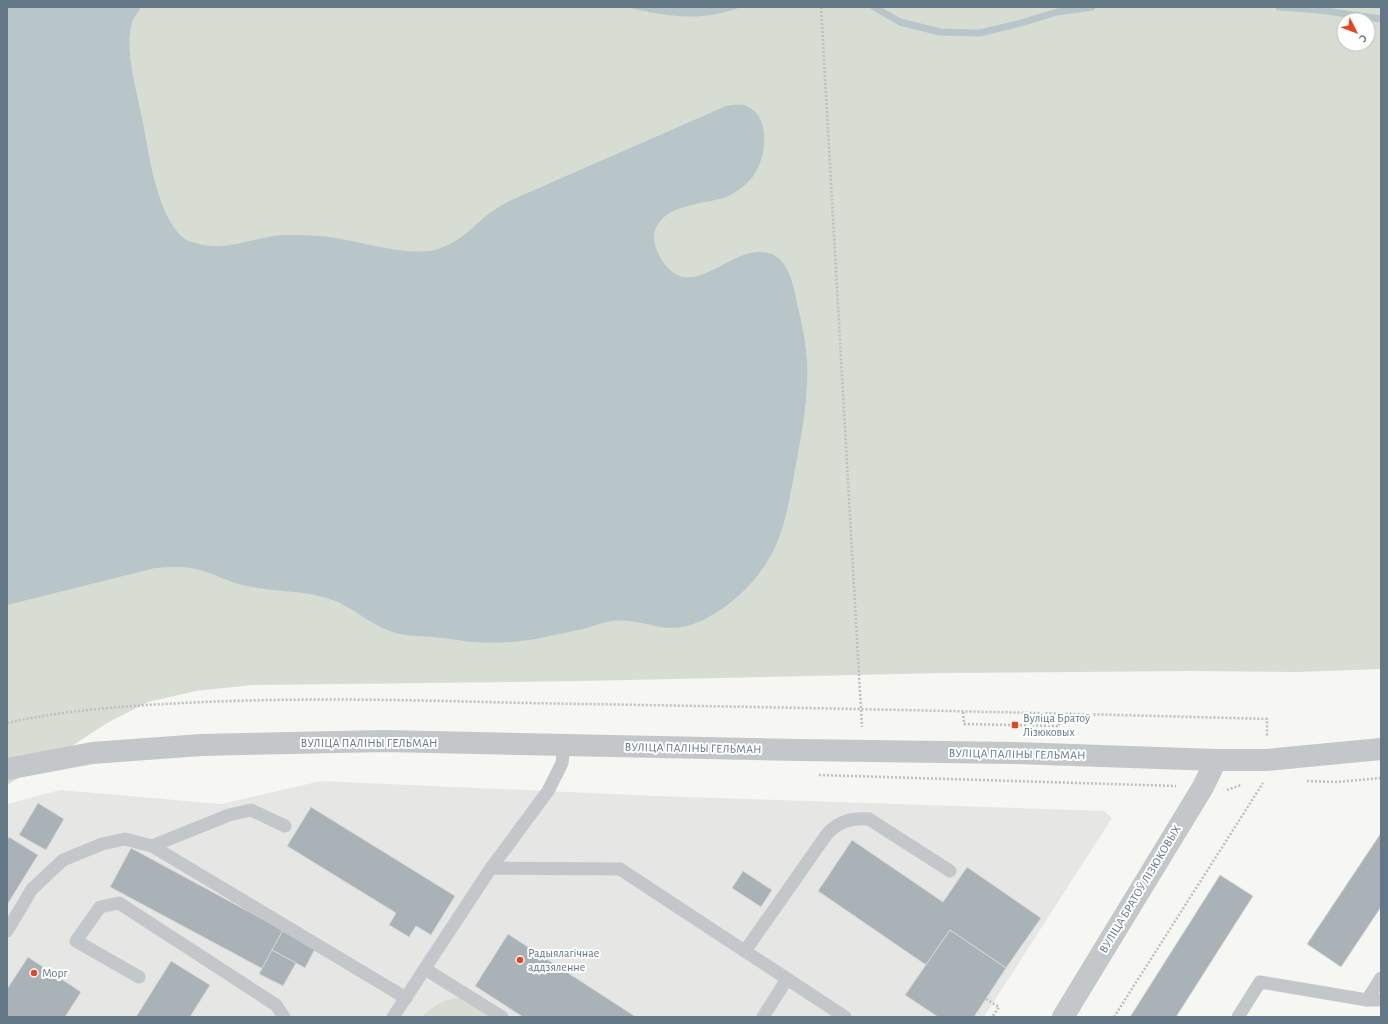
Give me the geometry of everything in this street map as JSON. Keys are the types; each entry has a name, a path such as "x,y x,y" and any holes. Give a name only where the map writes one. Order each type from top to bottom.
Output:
{"street":[{"name":"ВУЛІЦА ПАЛІНЫ ГЕЛЬМАН","path":"7,769 92,752 202,745 385,741 863,752 1014,753 1216,760 1266,760 1381,749"},
{"name":"ВУЛІЦА БРАТОЎ ЛІЗЮКОВЫХ","path":"1063,1017 1203,787 1216,760"}],"lane":[{"path":"393,1017 492,868 548,791 562,764 564,745"},
{"path":"152,846 229,815 251,810 285,826"},
{"path":"745,951 827,834 834,826 844,822 857,818 869,819 950,871"},
{"path":"7,931 32,889 63,860 102,844 126,839 152,846 406,998"},
{"path":"492,868 620,868 845,1017"},
{"path":"139,977 76,941 100,907 119,903 276,1005 284,1017"},
{"path":"425,969 502,1017"},
{"path":"1366,1000 1381,978"},
{"path":"763,1017 787,979"},
{"path":"1238,1017 1260,982 1366,1000 1381,1000"}],"path":[{"path":"821,7 863,752"},
{"path":"7,723 41,716 92,710 226,701 356,699 1061,713 1267,719 1266,760"},
{"path":"963,712 964,724 1059,726 1061,713"},
{"path":"814,775 1203,787 1228,790 1246,784"},
{"path":"1305,781 1337,782 1381,778"},
{"path":"1114,1017 1265,780 1259,781"},
{"path":"986,999 998,1007 992,1017"}],"shaded area":[{"path":"7,7 1381,7 1381,669 1297,672 1190,671 943,673 583,681 252,685 196,691 148,702 107,723 7,785"},
{"path":"7,7 141,7 132,23 129,45 130,58 155,183 160,200 175,229 185,239 207,246 230,245 274,236 304,235 336,238 399,250 435,250 457,240 489,213 507,202 726,106 736,104 746,106 755,111 761,120 764,130 764,142 763,154 754,175 735,193 729,196 671,212 664,217 655,229 654,241 657,252 663,262 677,275 688,277 699,275 747,254 759,252 769,253 778,258 786,267 791,278 806,348 806,404 797,461 783,525 772,553 761,571 739,596 730,603 706,619 687,626 667,628 631,621 613,621 541,638 499,643 482,643 400,634 384,628 340,603 317,595 240,585 203,571 186,567 155,568 7,605"},
{"path":"625,7 741,7 711,15 683,16 655,13"},
{"path":"321,781 656,796 1104,811 1112,818 984,1017 7,1017 7,804 60,790 221,804"},
{"path":"464,997 503,1017 421,1017 440,1003 450,999"}],"building":[{"path":"38,803 64,819 46,850 19,835"},
{"path":"311,807 455,896 431,935 416,926 409,937 389,925 396,913 287,846"},
{"path":"1381,833 1381,907 1341,967 1307,944"},
{"path":"9,837 38,855 7,905 7,840"},
{"path":"852,840 943,902 967,867 1041,918 1006,968 950,930 926,965 818,891"},
{"path":"131,848 283,930 263,969 110,887"},
{"path":"743,871 772,890 761,907 732,888"},
{"path":"1220,875 1253,896 1176,1017 1130,1017"},
{"path":"283,930 316,947 305,968 272,950"},
{"path":"950,930 1006,968 974,1017 938,1017 905,995"},
{"name":"Радыялагічнае аддзяленне","path":"508,934 636,1017 523,1017 475,986"},
{"path":"272,950 296,963 283,986 259,974"},
{"name":"Морг","path":"28,957 81,992 65,1017 7,1017 7,989"},
{"path":"171,961 210,985 190,1017 136,1017"}],"waterway":[{"path":"874,7 900,22 940,32 980,33 1057,12 1092,7"},
{"path":"1279,7 1319,10 1381,19"}],"place":[{"name":"Вуліца Братоў Лізюковых","path":"1015,725"},
{"name":"Радыялагічнае аддзяленне","path":"520,960"},
{"name":"Морг","path":"34,973"}]}
